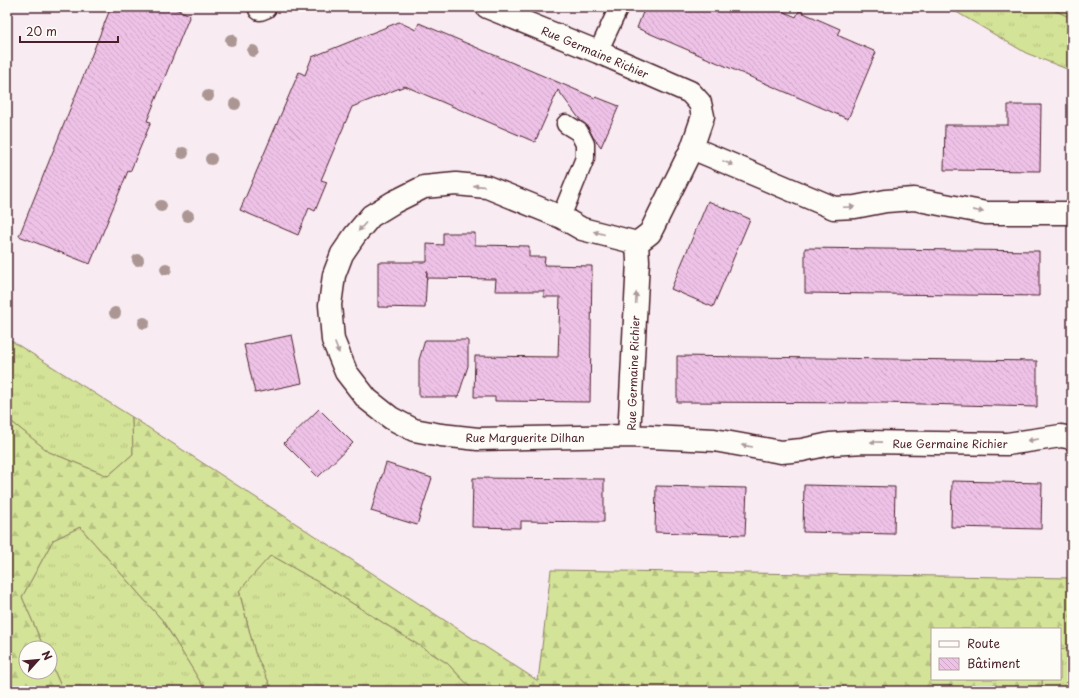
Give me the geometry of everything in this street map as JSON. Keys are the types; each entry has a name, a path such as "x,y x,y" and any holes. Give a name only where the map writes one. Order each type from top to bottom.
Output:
{"street":[{"path":"260,7 260,9 265,7"},
{"name":"Rue Germaine Richier","path":"487,7 598,52 690,92 700,103 703,116 692,148 650,233 637,243 638,261 629,436 714,440 781,452 802,450 830,444 864,442 1007,444 1061,436 1072,438"},
{"path":"692,148 834,208 855,207 886,201 914,199 986,213 1072,213"},
{"name":"Rue Marguerite Dilhan","path":"629,436 478,439 414,430 391,418 367,399 346,372 333,340 330,305 334,275 342,254 355,235 372,216 394,202 424,187 456,184 487,187 561,217 582,229 637,243"}],"lane":[{"path":"598,52 619,7"},
{"path":"561,217 585,158 585,144 579,132 566,124"}],"green space":[{"path":"948,7 1047,7 1072,18 1072,71 1026,53"},
{"path":"1047,7 1072,7 1072,18"},
{"path":"7,338 132,417 133,454 108,476 49,452 7,418"},
{"path":"132,417 538,681 551,570 1072,578 1072,647 1061,650 1061,628 931,628 931,680 1042,680 1042,691 474,691 447,663 325,586 271,555 239,591 255,653 273,691 206,691 163,621 80,527 53,540 22,597 41,640 18,640 18,680 58,679 63,691 7,691 7,418 49,452 108,476 133,454"},
{"path":"80,527 163,621 206,691 63,691 58,679 58,640 41,640 22,597 53,540"},
{"path":"271,555 325,586 447,663 474,691 273,691 255,653 239,590"},
{"path":"1072,647 1072,691 1042,691 1042,680 1061,680 1061,650"}],"building":[{"path":"111,7 171,7 190,15 147,121 151,122 130,172 128,171 90,264 19,236"},
{"path":"645,7 773,7 796,17 799,11 840,29 837,35 876,52 848,119 637,28"},
{"path":"399,22 416,30 419,23 595,98 596,97 619,106 601,147 593,137 588,127 581,121 558,90 535,142 405,86 352,107 321,180 327,182 315,211 309,208 298,235 240,210 299,72 305,75 312,57"},
{"path":"1008,105 1041,105 1040,171 944,170 945,125 1008,125"},
{"path":"708,201 750,219 713,307 671,289"},
{"path":"443,233 475,233 475,245 529,246 529,257 545,257 544,265 592,266 590,402 495,401 495,397 474,397 475,356 558,357 560,297 544,297 544,291 495,291 496,279 427,278 427,271 425,308 378,307 378,262 427,262 427,244 443,245"},
{"path":"805,248 1039,251 1039,296 805,293"},
{"path":"292,335 302,383 255,393 244,345"},
{"path":"425,340 468,340 468,366 458,397 419,397 419,360"},
{"path":"677,356 1037,361 1037,407 883,403 677,402"},
{"path":"319,409 353,443 318,477 284,443"},
{"path":"386,463 432,478 417,525 371,511"},
{"path":"473,478 604,479 604,522 521,521 521,528 472,527"},
{"path":"952,481 1042,483 1041,529 951,527"},
{"path":"804,485 895,487 894,534 803,532"},
{"path":"656,486 747,488 745,535 655,532"}]}
